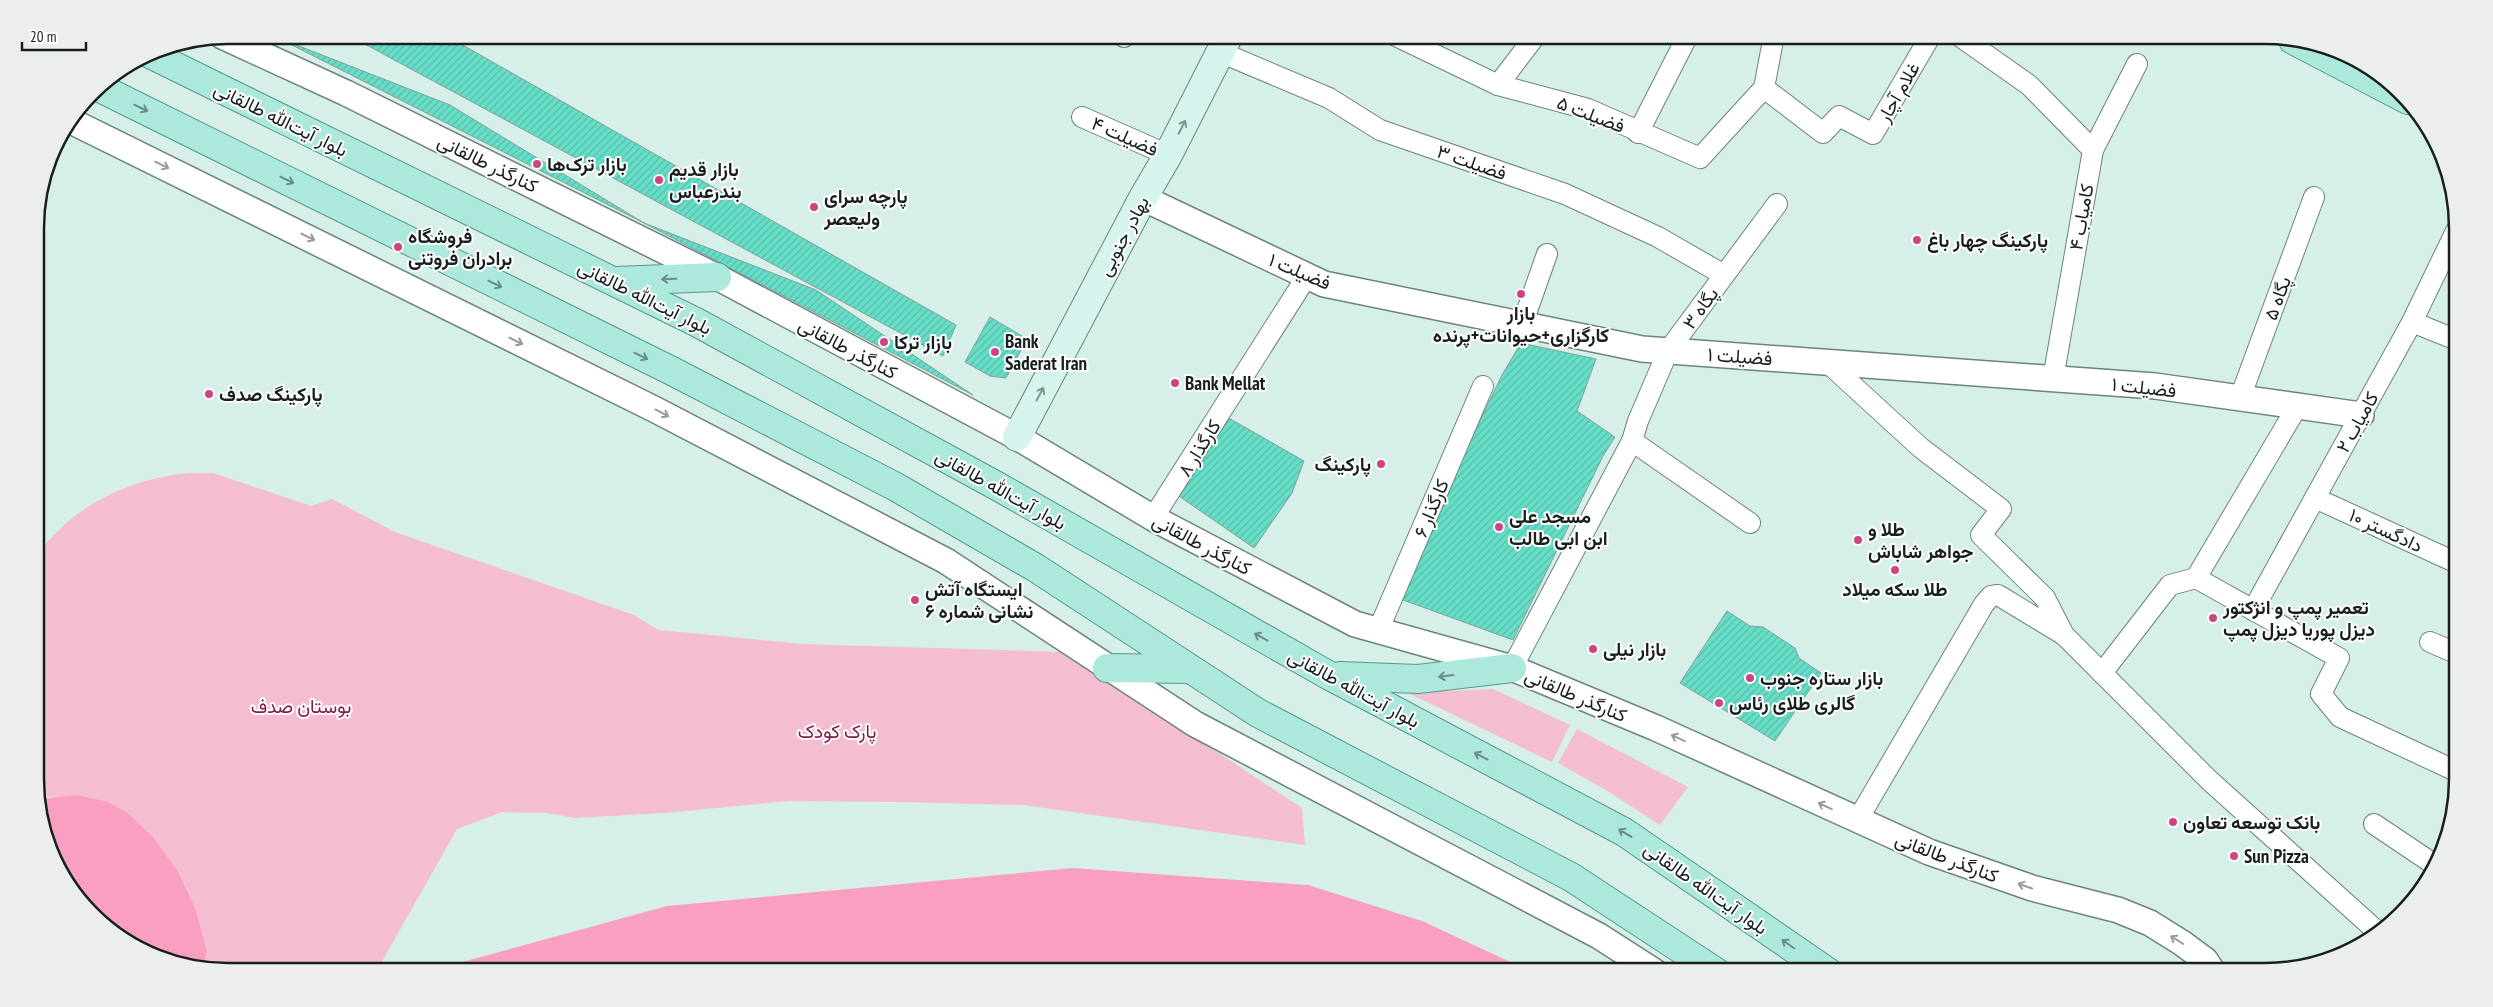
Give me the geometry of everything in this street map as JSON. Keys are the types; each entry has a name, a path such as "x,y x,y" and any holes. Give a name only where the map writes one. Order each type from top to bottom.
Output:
{"main road":[{"name":"بهادر جنوبی","path":"1017,437 1143,198 1168,156 1224,44"},
{"path":"2311,50 2387,89"},
{"name":"بلوار آیت‌الله طالقانی","path":"158,58 696,322 997,486 1328,674 1624,832 1815,963"},
{"path":"105,90 672,371 896,487 1036,568 1277,724 1571,877 1702,963"},
{"path":"612,281 717,277"},
{"path":"1107,668 1190,669"},
{"path":"1328,674 1365,679 1418,680 1512,668"}],"street":[{"name":"کنارگذر طالقانی","path":"239,44 355,97 717,277 1017,437 1153,518 1355,624 1512,668 1656,728 1857,821 1929,852 2032,888 2118,910 2150,924 2182,943 2207,963"},
{"name":"فضیلت ۳","path":"1227,44 1329,98 1380,130 1565,194 1658,237 1724,275"},
{"name":"فضیلت ۵","path":"1413,44 1498,85 1588,109 1638,133 1700,158 1764,88"},
{"path":"1498,85 1529,44"},
{"path":"1638,133 1683,44"},
{"path":"1764,88 1772,44"},
{"name":"غلام آچار","path":"1764,88 1823,133 1839,116 1873,134 1926,44"},
{"path":"1971,44 2029,85 2093,150"},
{"name":"کامیاب ۴","path":"2053,379 2093,150 2137,64"},
{"name":"فضیلت ۴","path":"1082,117 1168,156"},
{"path":"76,124 654,409 946,561 1107,668 1196,724 1599,936 1641,963"},
{"name":"پگاه ۵","path":"2240,398 2314,197"},
{"name":"فضیلت ۱","path":"1143,198 1324,284 1642,349 2155,386 2361,415"},
{"name":"پگاه ۳","path":"1512,668 1632,441 1638,420 1668,351 1776,204"},
{"name":"کامیاب ۲","path":"2253,610 2412,322 2449,245"},
{"path":"1522,324 1547,254"},
{"name":"کارگذار ۸","path":"1153,518 1307,276"},
{"path":"2412,322 2449,337"},
{"path":"1826,362 1922,448 2001,509 1981,536 2046,598 2064,635"},
{"name":"کارگذار ۶","path":"1378,631 1484,386"},
{"path":"2196,578 2297,406"},
{"path":"1632,441 1750,523"},
{"name":"دادگستر ۱۰","path":"2315,498 2449,558"},
{"path":"2102,673 2170,585 2196,578 2339,658 2321,694 2340,717 2449,768"},
{"path":"1857,821 1984,604 1991,596 1998,595 2064,635 2209,780 2373,928"},
{"path":"2430,642 2449,650"},
{"path":"2374,824 2430,861"}],"green space":[{"name":"بوستان صدف","path":"189,473 213,473 311,506 332,499 395,532 634,615 658,630 802,644 1066,652 1302,808 1305,845 1023,805 789,801 663,813 575,818 547,813 502,812 457,829 381,963 204,962 207,952 196,910 178,871 153,837 129,814 44,797 44,791 44,547 68,522 104,498 124,488 166,476"},
{"path":"1493,689 1570,725 1552,762 1408,693"},
{"path":"1577,729 1688,787 1660,825 1606,790 1558,763"}],"shaded area":[{"path":"77,795 108,802 129,814 153,837 178,871 196,910 207,952 204,962 180,957 136,939 106,918 89,901 68,871 58,850 50,827 45,798"},
{"path":"1073,868 1308,885 1422,921 1513,963 459,963 667,906"}],"building":[{"name":"بازار ترک‌ها","path":"290,44 450,105 644,223"},
{"name":"بازار قدیم بندرعباس","path":"365,44 461,44 956,325 943,356"},
{"name":"بازار ترکا","path":"644,223 816,290 973,395"},
{"name":"Bank Saderat Iran","path":"990,317 1027,339 1006,378 990,376 965,362"},
{"name":"مسجد علی ابن ابی طالب","path":"1521,343 1596,359 1577,411 1615,437 1603,456 1513,640 1395,597 1502,375"},
{"path":"1227,417 1304,461 1292,493 1254,548 1176,494"},
{"name":"بازار ستاره جنوب","path":"1727,611 1750,626 1763,627 1795,648 1799,658 1821,673 1775,741 1680,683"}],"place":[{"name":"بازار ترک‌ها","path":"537,164"},
{"name":"بازار قدیم بندرعباس","path":"659,180"},
{"name":"پارچه سرای ولیعصر","path":"814,207"},
{"name":"پارکینگ چهار باغ","path":"1917,240"},
{"name":"فروشگاه برادران فروتنی","path":"398,247"},
{"name":"بازار کارگزاری+حیوانات+پرنده","path":"1521,294"},
{"name":"بازار ترکا","path":"884,342"},
{"name":"Bank Saderat Iran","path":"995,352"},
{"name":"Bank Mellat","path":"1175,383"},
{"name":"پارکینگ صدف","path":"209,394"},
{"name":"پارکینگ","path":"1381,464"},
{"name":"مسجد علی ابن ابی طالب","path":"1499,527"},
{"name":"طلا و جواهر شاباش","path":"1858,540"},
{"name":"طلا سکه میلاد","path":"1895,570"},
{"name":"ایستگاه آتش نشانی شماره ۶","path":"915,600"},
{"name":"تعمیر پمپ و انژکتور دیزل پوریا دیزل پمپ","path":"2213,618"},
{"name":"بازار نیلی","path":"1593,649"},
{"name":"بازار ستاره جنوب","path":"1750,678"},
{"name":"گالری طلای رئاس","path":"1719,703"},
{"name":"بانک توسعه تعاون","path":"2173,822"},
{"name":"Sun Pizza","path":"2234,856"}],"park label":[{"name":"پارک کودک","path":"837,731"}]}
